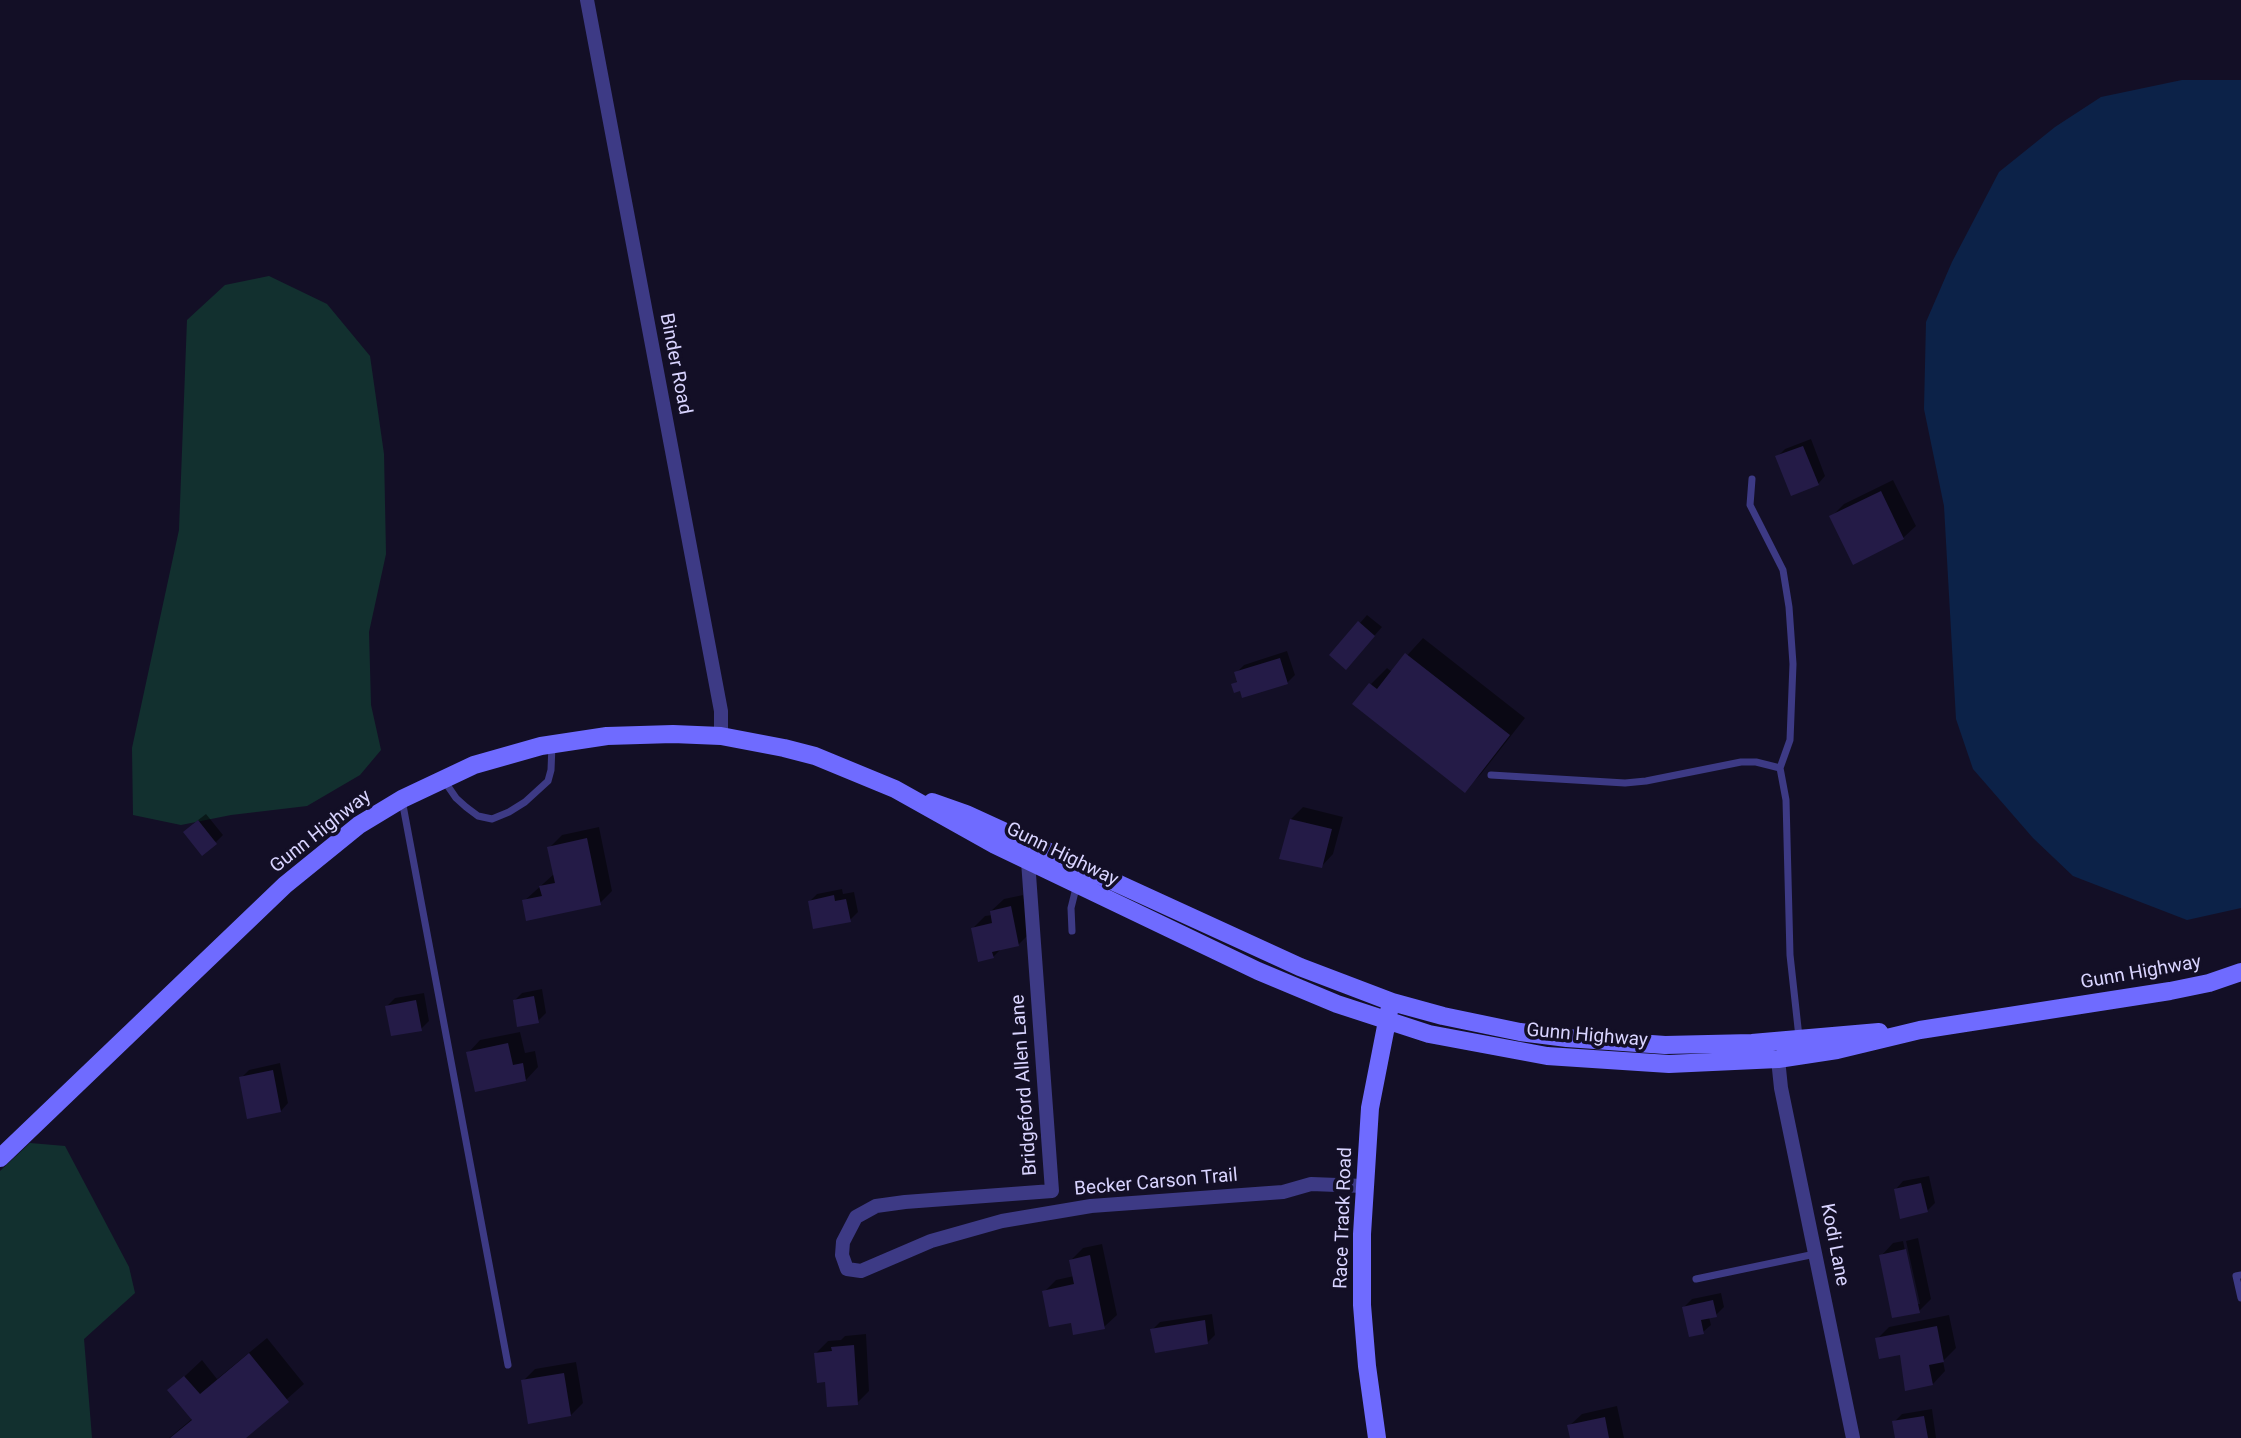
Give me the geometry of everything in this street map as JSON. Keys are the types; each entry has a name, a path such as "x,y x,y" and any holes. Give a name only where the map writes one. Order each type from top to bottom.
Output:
{"main road":[{"name":"Gunn Highway","path":"0,1158 285,885 351,831 402,799 496,758 552,744 607,736 640,734 722,737 784,748 847,767 895,789 961,828 1028,861 1081,877 1258,971 1337,1004 1386,1021 1473,1043 1589,1060 1668,1064 1778,1059 1837,1050 1920,1030 2169,991 2209,983 2241,972"},
{"path":"895,789 966,814 1081,877 1392,1002 1468,1022 1567,1038 1707,1045 1920,1030"},
{"name":"Race Track Road","path":"1377,1438 1362,1305 1364,1186 1370,1108 1392,1002"}],"street":[{"name":"Binder Road","path":"587,0 719,698 722,737"},
{"name":"Bridgeford Allen Lane","path":"842,1255 843,1242 856,1217 876,1206 1052,1191 1028,861"},
{"name":"Kodi Lane","path":"1778,1059 1781,1088 1853,1438"},
{"name":"Becker Carson Trail","path":"842,1255 847,1269 861,1271 931,1241 1002,1221 1078,1208 1283,1192 1311,1184 1364,1186"}],"lane":[{"path":"1752,479 1751,506 1783,570 1794,664 1790,740 1780,768 1786,800 1790,955 1799,1038"},
{"path":"443,779 466,807 478,816 492,819 509,813 548,781 552,744"},
{"path":"1491,775 1625,783 1741,762 1756,762 1780,768"},
{"path":"402,799 508,1366"},
{"path":"1072,932 1071,908 1081,877"},
{"path":"1696,1279 1816,1253"},
{"path":"2241,1275 2236,1276 2241,1298"}],"green space":[{"path":"269,276 327,304 370,356 384,454 386,554 369,632 371,705 381,750 360,775 307,806 231,815 181,825 133,815 132,748 179,530 187,320 225,285"},
{"path":"30,1143 65,1146 129,1267 135,1293 84,1339 92,1438 0,1438 0,1171"}],"water":[{"path":"2182,80 2241,80 2241,908 2187,920 2073,876 2033,838 1973,769 1956,719 1944,506 1924,409 1926,322 1952,262 1999,172 2055,127 2101,97"}],"building":[{"path":"1803,446 1819,485 1791,496 1775,456"},
{"path":"1881,491 1904,539 1853,565 1829,516"},
{"path":"1358,621 1375,636 1346,670 1329,655"},
{"path":"1405,653 1510,735 1465,793 1352,704 1369,683 1377,689"},
{"path":"1280,658 1288,684 1242,698 1240,691 1234,693 1231,684 1237,682 1234,672"},
{"path":"1290,819 1332,829 1322,868 1279,859"},
{"path":"198,820 217,844 202,856 183,832"},
{"path":"587,838 601,905 526,921 522,900 542,896 539,886 555,883 547,847"},
{"path":"834,895 835,901 846,899 851,922 813,929 808,901"},
{"path":"1011,906 1019,946 992,952 994,958 978,962 971,928 992,923 990,911"},
{"path":"534,996 539,1023 517,1027 513,1000"},
{"path":"416,1000 422,1031 391,1036 385,1006"},
{"path":"508,1043 513,1065 523,1063 526,1081 475,1092 466,1052"},
{"path":"273,1070 281,1112 247,1119 239,1077"},
{"path":"1921,1183 1928,1212 1900,1219 1894,1189"},
{"path":"1906,1249 1920,1313 1892,1318 1879,1255"},
{"path":"1090,1255 1105,1329 1073,1335 1071,1323 1049,1327 1042,1291 1074,1284 1069,1260"},
{"path":"1713,1300 1717,1317 1701,1320 1704,1334 1689,1337 1682,1307"},
{"path":"1205,1320 1208,1344 1155,1353 1150,1329"},
{"path":"1937,1326 1944,1362 1929,1365 1933,1385 1905,1391 1900,1355 1879,1359 1875,1338"},
{"path":"854,1345 858,1405 827,1407 825,1382 817,1383 814,1353 832,1351 831,1347"},
{"path":"249,1353 289,1402 246,1438 170,1438 192,1420 167,1390 184,1376 200,1394"},
{"path":"564,1373 571,1416 528,1424 521,1380"},
{"path":"1924,1416 1928,1438 1895,1438 1892,1421"},
{"path":"1605,1417 1609,1438 1570,1438 1567,1425"}]}
